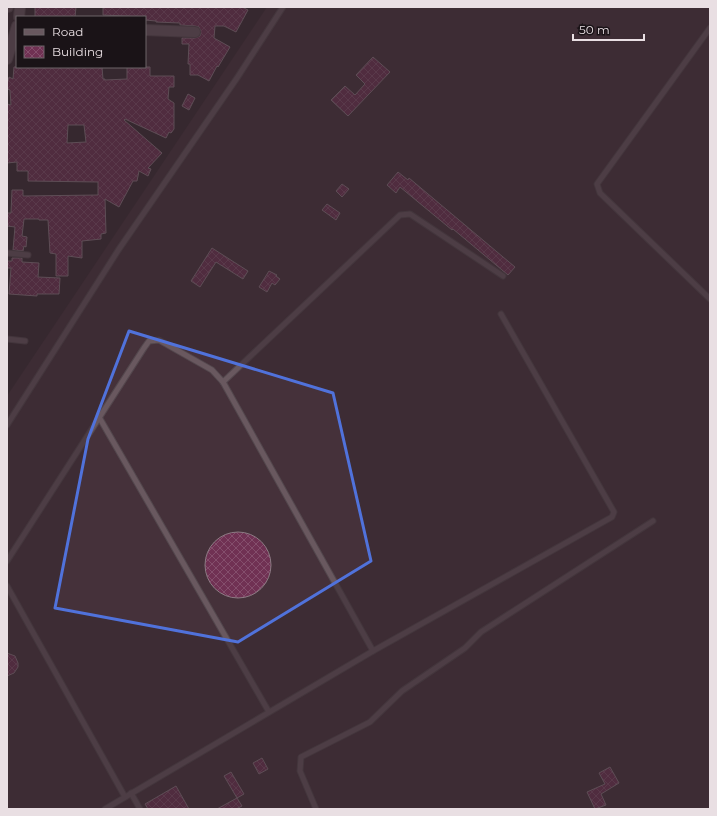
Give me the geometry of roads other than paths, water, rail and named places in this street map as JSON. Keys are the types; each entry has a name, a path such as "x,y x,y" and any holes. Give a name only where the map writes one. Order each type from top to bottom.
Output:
{"street":[{"path":"7,59 16,29"},
{"path":"146,30 195,32"}],"lane":[{"path":"7,425 119,249 237,78 283,7"},
{"path":"710,28 596,184 600,193 710,299"},
{"path":"223,382 400,215 410,214 503,276"},
{"path":"7,253 28,255"},
{"path":"105,809 373,651 612,517 614,512 501,314"},
{"path":"7,339 25,341"},
{"path":"7,561 144,348 149,341 159,340 212,370 223,382 373,651"},
{"path":"99,417 269,712"},
{"path":"316,809 300,771 301,757 370,722 402,691 465,648 481,632 653,522"},
{"path":"7,586 125,797"},
{"path":"131,793 140,809"}]}
